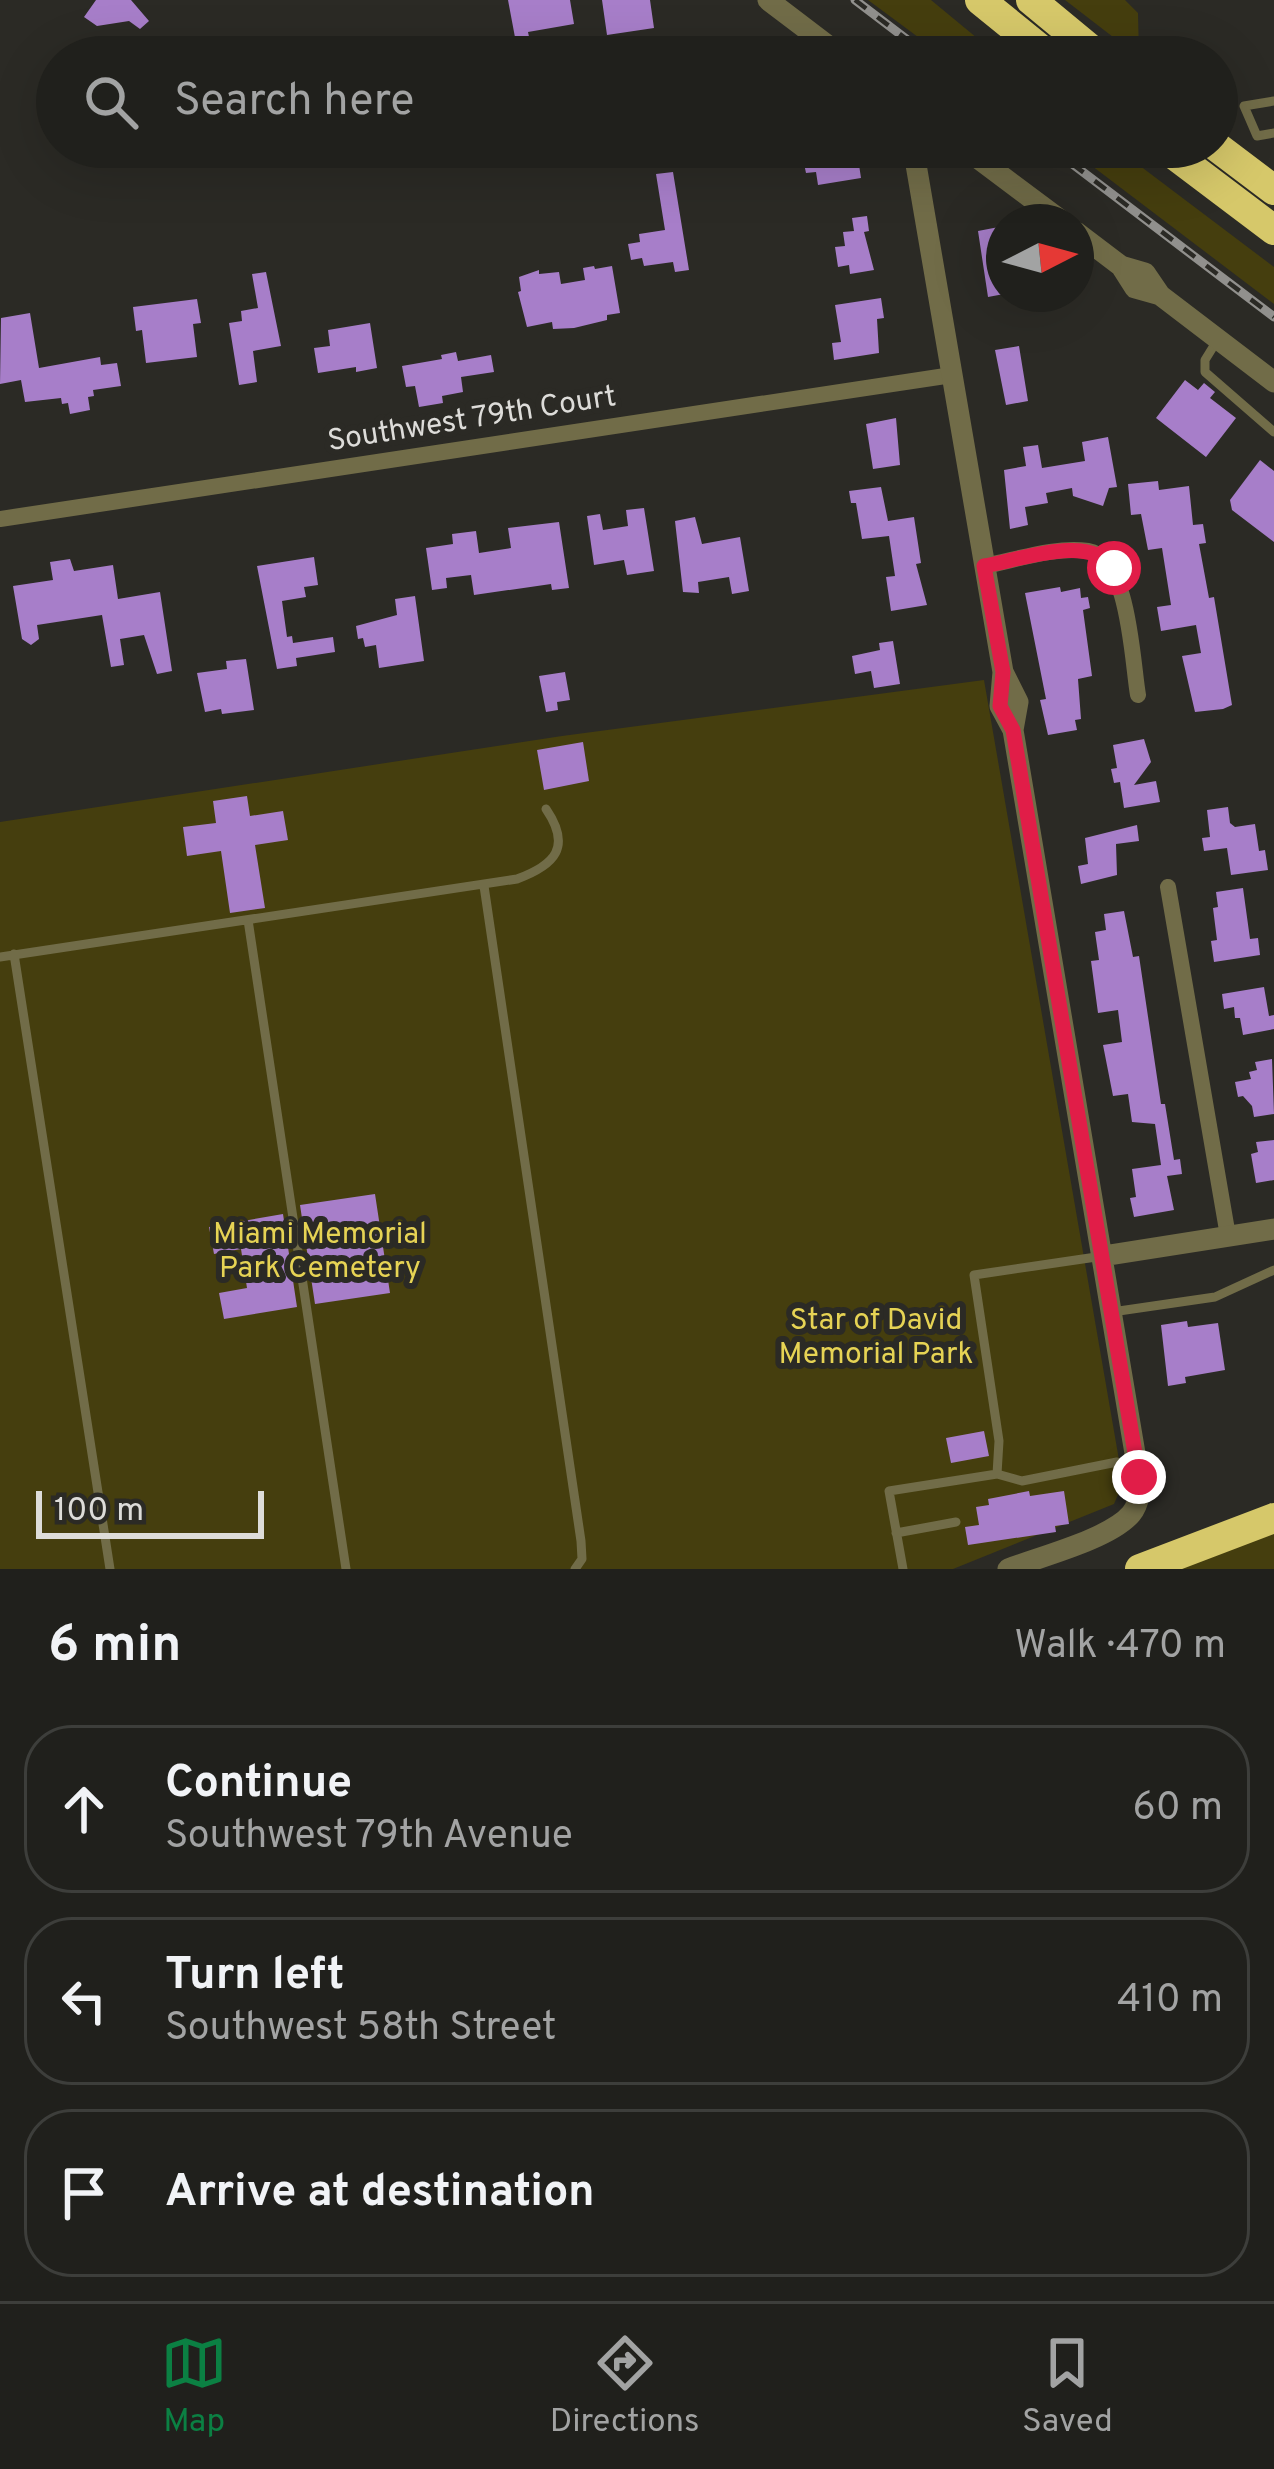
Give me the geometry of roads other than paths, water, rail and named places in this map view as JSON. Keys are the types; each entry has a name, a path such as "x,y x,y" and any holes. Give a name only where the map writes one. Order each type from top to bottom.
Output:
{"highway":[{"path":"980,0 1024,36"},
{"path":"1031,0 1075,36"},
{"path":"1238,163 1274,190"},
{"path":"1192,168 1274,230"},
{"path":"1140,1569 1274,1518"}],"street":[{"path":"768,0 816,36"},
{"path":"917,168 1003,672 1018,702 1013,730 1139,1477 1139,1497 1132,1513 1103,1532 1007,1569"},
{"path":"991,168 1039,204"},
{"path":"1094,246 1121,266 1145,273 1160,295 1274,382"},
{"name":"Southwest 79th Court","path":"0,519 952,375"},
{"path":"984,566 1073,551 1105,557 1120,586 1138,695"},
{"path":"1168,887 1228,1236"},
{"path":"1103,1256 1274,1229"}],"lane":[{"path":"1274,101 1244,106 1257,136 1274,133"},
{"path":"1218,339 1205,360 1205,372 1274,432"},
{"path":"0,957 518,879 550,865 558,851 546,809"},
{"path":"484,886 581,1541 582,1558 575,1569"},
{"path":"248,920 346,1569"},
{"path":"14,955 110,1569"},
{"path":"997,1474 999,1442 974,1275 1103,1256"},
{"path":"1112,1312 1215,1297 1274,1270"},
{"path":"903,1569 889,1491 997,1474 1022,1481 1118,1462"},
{"path":"896,1533 956,1522"}],"railway":[{"path":"855,0 902,36"},
{"path":"1078,168 1274,317"}],"park label":[{"name":"Miami Memorial Park Cemetery","path":"320,1252"},
{"name":"Star of David Memorial Park","path":"876,1338"}]}
